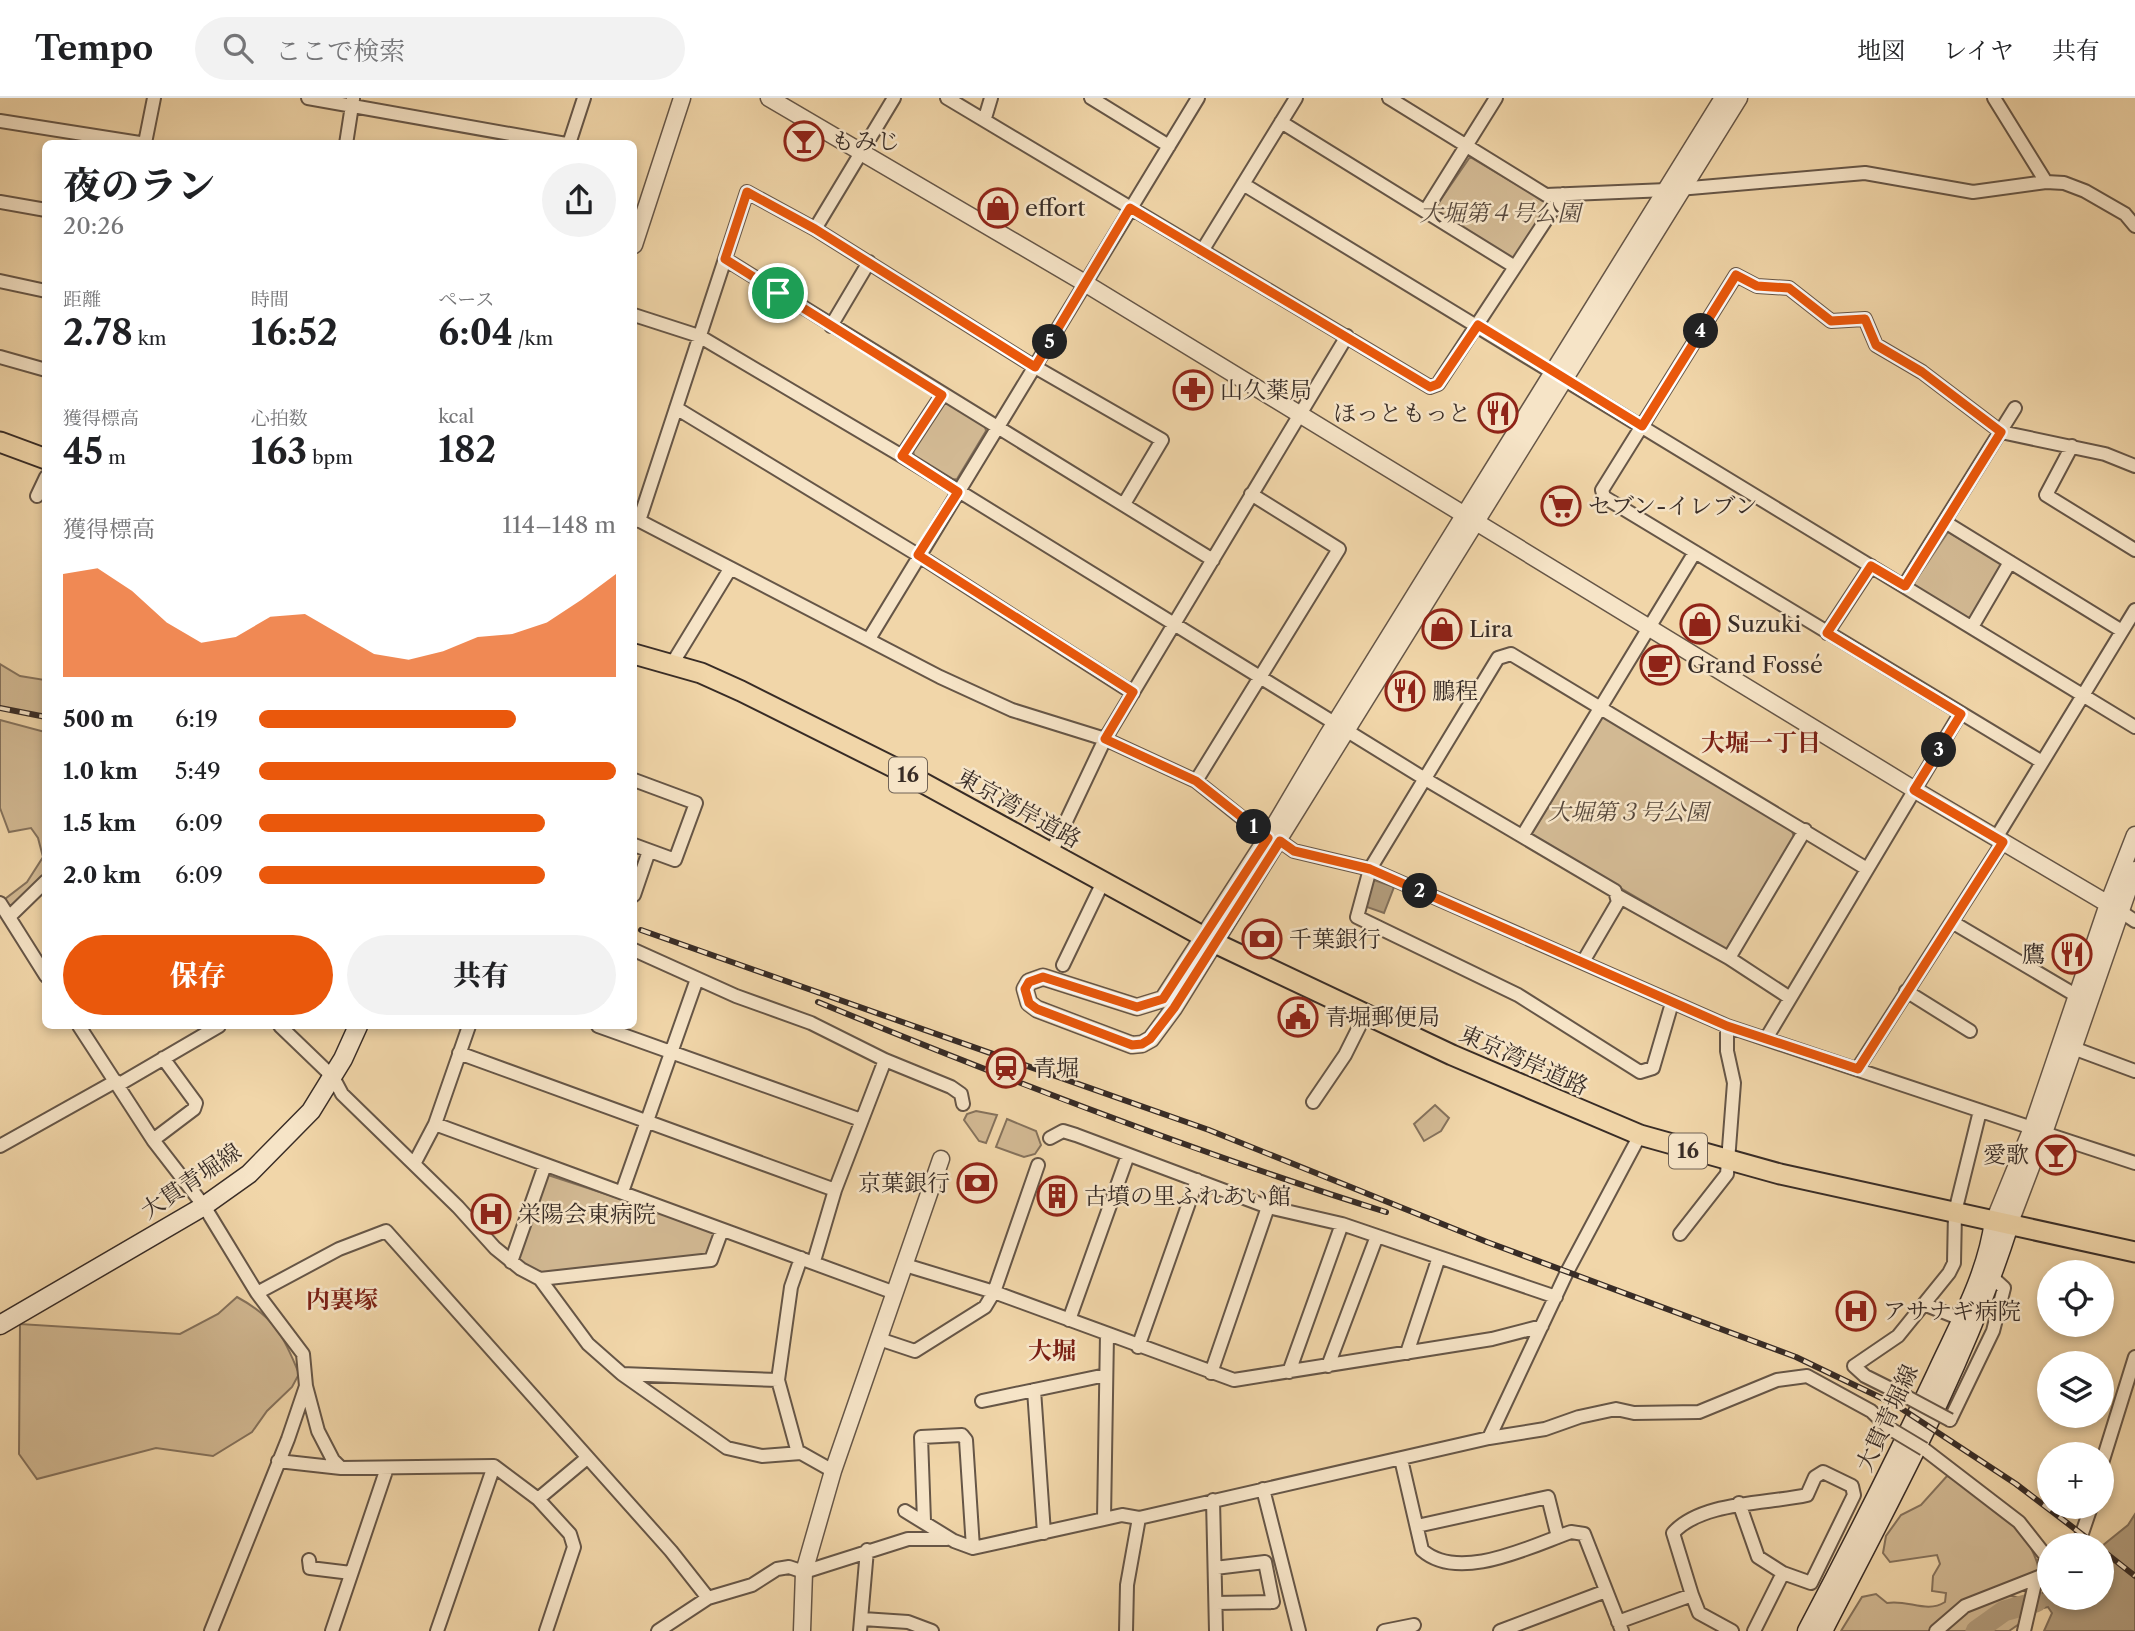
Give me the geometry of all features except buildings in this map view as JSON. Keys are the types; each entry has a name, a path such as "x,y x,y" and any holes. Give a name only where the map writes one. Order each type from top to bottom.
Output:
{"highway":[{"path":"0,442 42,458"},
{"name":"東京湾岸道路","path":"637,655 672,664 741,691 905,773 1208,939 1365,1015 1640,1135 1727,1161 2135,1252"}],"main road":[{"name":"大貫青堀線","path":"0,1325 204,1206 249,1174 281,1145 311,1111 333,1077 357,1029"},
{"name":"大貫青堀線","path":"1823,1631 1960,1357 1992,1277 2002,1223"},
{"name":"大貫青堀線","path":"1807,1631 1894,1462 1961,1319 2002,1223"}],"street":[{"path":"146,140 154,98"},
{"path":"308,98 353,102 547,140"},
{"path":"568,140 584,98"},
{"path":"637,236 682,98"},
{"path":"769,98 1083,282 1300,413 1469,520 1649,625 1914,790 2135,921"},
{"path":"815,229 894,98"},
{"path":"947,98 985,118 1430,387 1435,386 1478,325 1563,194"},
{"path":"985,118 991,98"},
{"path":"1091,98 1169,146"},
{"path":"869,639 1035,367 1083,282 1198,98"},
{"path":"1202,251 1296,98"},
{"path":"1390,98 1546,195 1675,189 1865,173 1973,191 2046,182 2064,183 2085,191 2125,214 2135,226"},
{"path":"1426,210 1496,98"},
{"path":"1675,189 1723,98"},
{"path":"1208,939 1174,1008 1150,1039 1142,1044 1132,1045 1043,1012 1029,1003 1026,995 1029,982 1043,977 1137,1007 1163,999 1208,939 1274,840 1341,727 1675,189 1739,98"},
{"path":"1994,98 2046,182"},
{"path":"347,140 353,102"},
{"path":"0,121 125,140"},
{"path":"1281,122 1515,267"},
{"path":"1244,184 2135,727"},
{"path":"637,516 676,408 747,192 815,229 1035,367 1163,440 1124,504"},
{"path":"0,202 42,209"},
{"path":"725,259 997,429 1213,559"},
{"path":"831,326 869,262"},
{"path":"2042,762 1604,497 1602,490 1736,275 1757,286 1789,288 1831,321 1865,319 1876,345 1922,372 2001,432 2073,446 2135,466"},
{"path":"0,281 42,290"},
{"path":"637,317 699,336 902,456 1425,779 1524,835 1615,891 1618,896 1728,958 1790,998"},
{"path":"1051,853 1105,739 1347,336"},
{"path":"0,357 42,369"},
{"path":"902,456 942,395"},
{"path":"676,408 918,555 1133,692"},
{"path":"1905,586 2015,408"},
{"path":"2073,446 2046,495 2135,550"},
{"path":"37,496 42,485"},
{"path":"1196,781 1339,550 1251,494"},
{"path":"637,520 940,677 1012,709 1105,739 1196,781 1274,840 1294,851 1370,869 1584,960 1672,1003 1727,1026 1767,1037 2135,1163"},
{"path":"1945,522 2122,631"},
{"path":"1524,835 1695,552"},
{"path":"1972,627 2010,562"},
{"path":"1827,633 1871,566"},
{"path":"672,664 730,569"},
{"path":"1858,1069 1952,922 2042,762 2135,610"},
{"path":"1672,1003 1653,1068 1640,1072 1518,995 1357,916 1370,869 1498,658 1511,654 1867,869"},
{"path":"1767,1037 1961,714"},
{"path":"637,781 696,803 675,860 637,846"},
{"path":"1728,958 1805,831"},
{"path":"2002,1223 2073,1048 2135,835"},
{"path":"637,886 649,851"},
{"path":"2038,1131 2077,996 2114,907 2135,870"},
{"path":"1063,965 1103,882"},
{"path":"9,917 42,885"},
{"path":"1584,960 1618,902 1618,896"},
{"path":"0,903 42,970"},
{"path":"1952,922 2077,996"},
{"path":"637,951 696,979 811,1023 885,1060 951,1087 961,1094 963,1104"},
{"path":"622,1192 673,1052 696,979"},
{"path":"1906,991 1970,1031"},
{"path":"1313,1102 1345,1055 1365,1015"},
{"path":"1680,1234 1722,1184 1727,1174 1734,1083 1727,1051 1727,1026"},
{"path":"81,1029 153,1139 204,1206 257,1293 303,1354 306,1386 318,1431 333,1460 341,1468"},
{"path":"0,1146 214,1029"},
{"path":"283,1029 333,1077 342,1094 511,1262 540,1279 589,1344 622,1374 727,1448 762,1456 798,1453 833,1471"},
{"path":"414,1164 435,1124 468,1029"},
{"path":"607,1029 861,1120"},
{"path":"2073,1048 2135,1071"},
{"path":"459,1053 835,1190"},
{"path":"153,1139 194,1109 196,1103 163,1058"},
{"path":"798,1453 778,1380 792,1287 808,1260 885,1060"},
{"path":"1980,1111 1955,1212 1954,1263 1926,1305 1898,1336 1854,1366 1865,1376 1950,1420 1993,1331 2004,1288 1992,1277"},
{"path":"435,1124 895,1293"},
{"path":"1050,1138 1063,1131 1268,1207 1342,1224 1556,1297"},
{"path":"1489,1438 1556,1297 1640,1135"},
{"path":"1069,1320 1128,1155"},
{"path":"802,1631 804,1572 833,1471 941,1158"},
{"path":"511,1262 545,1165"},
{"path":"879,1339 915,1350 985,1307 994,1292 1038,1165"},
{"path":"1138,1347 1197,1180"},
{"path":"1211,1373 1268,1207"},
{"path":"1289,1373 1342,1224"},
{"path":"540,1279 711,1260 722,1230"},
{"path":"257,1293 339,1249 386,1231 709,1598"},
{"path":"1328,1366 1377,1236"},
{"path":"1407,1353 1439,1257"},
{"path":"905,1265 994,1292 1234,1380 1492,1339 1542,1326"},
{"path":"1926,1305 1961,1319"},
{"path":"1104,1519 1107,1335"},
{"path":"2109,1442 2135,1357"},
{"path":"622,1374 778,1380"},
{"path":"982,1401 1106,1375"},
{"path":"658,1631 709,1598 751,1586 777,1569 789,1567 804,1572 908,1539 930,1537 973,1548 1122,1515 1139,1518 1489,1438 1545,1429 1579,1417 1616,1409 1634,1413 1699,1412 1777,1380 1807,1376 1870,1410 1889,1428 1924,1449 2019,1522 2037,1545"},
{"path":"211,1631 306,1386"},
{"path":"1034,1390 1044,1532"},
{"path":"924,1521 921,1437 962,1435 966,1440 973,1548"},
{"path":"538,1499 587,1458"},
{"path":"1401,1459 1422,1550 1432,1559 1459,1564 1492,1559 1571,1532 1584,1534 1620,1627 1692,1595"},
{"path":"278,1461 341,1468 494,1466 538,1499 570,1534 574,1547 546,1631"},
{"path":"437,1631 494,1466"},
{"path":"332,1631 387,1468"},
{"path":"1732,1631 1699,1613 1673,1533 1681,1524 1740,1503 1807,1495 1815,1478 1823,1472 1852,1486 1854,1495 1811,1583 1783,1573 1758,1556 1740,1503"},
{"path":"1263,1489 1299,1631"},
{"path":"1417,1526 1548,1497 1558,1536"},
{"path":"1213,1500 1216,1631"},
{"path":"905,1511 954,1541"},
{"path":"1126,1631 1127,1585 1139,1518"},
{"path":"867,1550 861,1625 908,1622 932,1631"},
{"path":"309,1560 310,1568 319,1571 351,1573"},
{"path":"1214,1568 1265,1562 1273,1602 1216,1603"},
{"path":"1755,1631 1783,1573"},
{"path":"1936,1631 1965,1606 2037,1579"},
{"path":"2024,1631 2037,1589"},
{"path":"1500,1631 1606,1591"},
{"path":"1384,1631 1414,1625"}],"green space":[{"name":"大堀第４号公園","path":"1470,157 1543,200 1547,207 1516,258 1509,259 1437,213 1435,208"},
{"path":"946,402 985,426 986,431 957,479 950,480 914,456 913,450 941,404"},
{"path":"1948,532 2000,563 2002,568 1969,620 1916,588 1914,583"},
{"path":"0,664 20,676 42,680 42,716 0,707"},
{"name":"大堀第３号公園","path":"1605,717 1792,831 1794,837 1726,950 1532,836 1531,831 1600,719"},
{"path":"0,720 42,731 42,853 38,838 31,828 9,832 0,808"},
{"path":"42,859 42,878 15,909 6,906 5,899 27,882"},
{"path":"1435,1105 1449,1118 1441,1131 1424,1141 1414,1124"},
{"path":"976,1111 997,1115 986,1143 979,1141 964,1120 967,1114"},
{"path":"1007,1119 1036,1131 1041,1145 1035,1154 1024,1157 996,1147"},
{"path":"545,1174 718,1231 708,1258 540,1275 517,1261"},
{"path":"237,1297 269,1320 283,1338 299,1374 292,1387 267,1411 252,1432 213,1456 156,1448 37,1479 19,1454 20,1324 180,1334 218,1314"},
{"path":"1947,1476 1990,1504 2016,1527 2027,1541 2037,1565 2037,1573 2008,1595 2020,1598 2022,1622 2009,1631 1841,1631 1862,1597 1876,1594 1887,1603 1924,1607 1945,1602 1946,1593 1932,1591 1933,1576 1940,1564 1937,1555 1890,1562 1883,1553 1886,1536 1901,1515 1921,1505"}],"shaded area":[{"path":"1374,880 1394,887 1384,913 1364,906"},
{"path":"2135,1514 2135,1631 2044,1631 2052,1613 2050,1610 2114,1610 2114,1536 2128,1525"}],"waterway":[{"path":"1976,1631 2004,1611 2036,1602"}],"railway":[{"path":"0,708 42,716"},
{"path":"641,930 1209,1130 1487,1242 1796,1357 1896,1405 2016,1484 2080,1533"},
{"path":"818,1002 1100,1113 1243,1165 1386,1212"},
{"path":"2114,1559 2135,1576"}],"place":[{"name":"もみじ","path":"804,141"},
{"name":"effort","path":"998,208"},
{"name":"山久薬局","path":"1193,390"},
{"name":"ほっともっと","path":"1498,413"},
{"name":"セブン-イレブン","path":"1561,506"},
{"name":"Suzuki","path":"1700,624"},
{"name":"Lira","path":"1442,629"},
{"name":"Grand Fossé","path":"1660,665"},
{"name":"鵬程","path":"1405,691"},
{"name":"千葉銀行","path":"1262,939"},
{"name":"鷹","path":"2072,954"},
{"name":"青堀郵便局","path":"1298,1017"},
{"name":"青堀","path":"1006,1068"},
{"name":"愛歌","path":"2056,1155"},
{"name":"京葉銀行","path":"977,1183"},
{"name":"古墳の里ふれあい館","path":"1057,1196"},
{"name":"栄陽会東病院","path":"491,1214"},
{"name":"アサナギ病院","path":"1856,1311"}],"district":[{"name":"大堀一丁目","path":"1761,743"},
{"name":"内裏塚","path":"342,1300"},
{"name":"大堀","path":"1052,1351"}],"route":[{"path":"747,192 815,229 1035,367 1083,282 1130,208 1430,387 1438,384 1478,325 1642,426 1736,275 1757,286 1789,288 1831,321 1846,321 1859,317 1865,319 1871,339 1876,345 1886,348 1922,372 2001,432 1905,586 1871,566 1827,633 1961,714 1914,790 2003,842 1972,893 1914,977 1858,1069 1727,1026 1672,1003 1584,960 1370,869 1294,851 1280,841 1174,1008 1150,1039 1142,1044 1132,1045 1037,1009 1029,1003 1025,989 1035,978 1043,977 1137,1007 1145,1007 1163,999 1268,838 1196,781 1177,775 1105,739 1133,692 918,555 958,492 902,456 942,395 778,293 725,259 747,192"}]}
